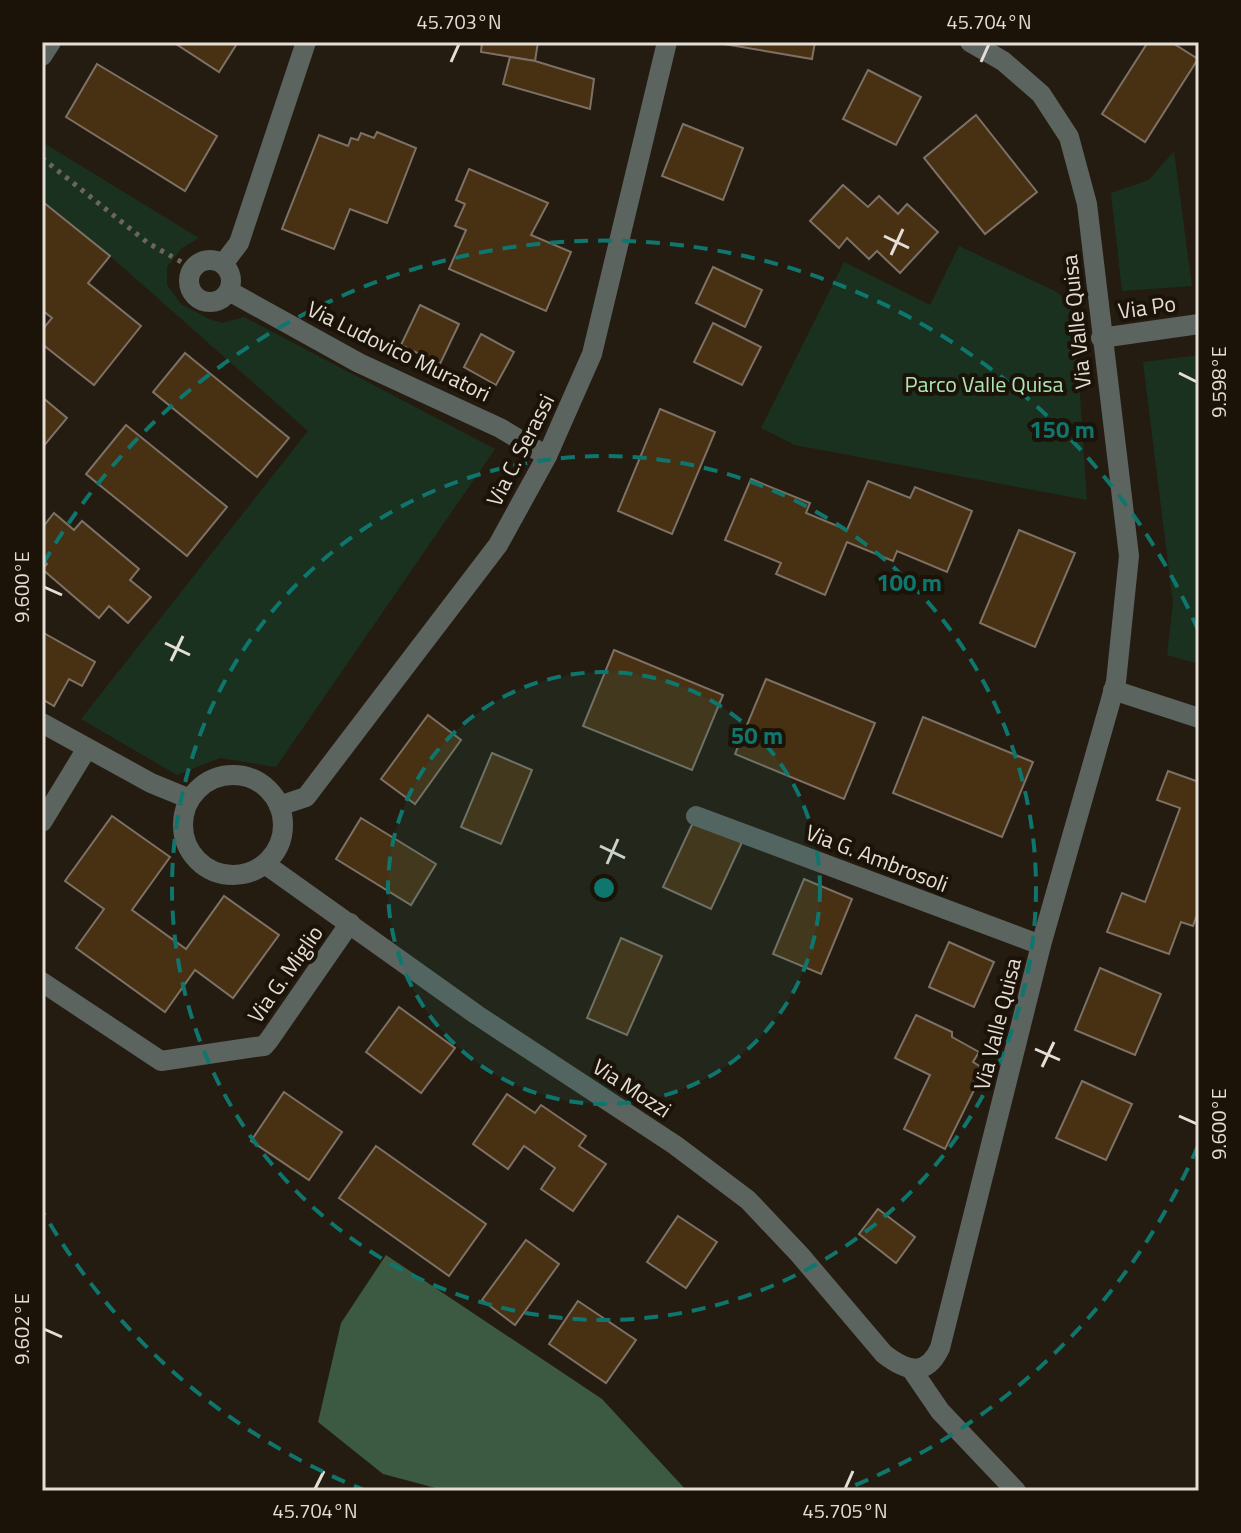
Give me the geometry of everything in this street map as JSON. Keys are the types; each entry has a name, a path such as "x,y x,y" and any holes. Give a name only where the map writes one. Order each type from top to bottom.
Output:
{"street":[{"path":"42,56 51,42"},
{"path":"223,264 239,243 306,42"},
{"name":"Via C. Serassi","path":"279,806 306,797 498,545 547,456 592,354 667,42"},
{"name":"Via Valle Quisa","path":"919,1368 936,1358 940,1348 1041,945 1113,690 1129,556 1087,204 1069,137 1041,94 1003,61 970,42"},
{"path":"207,259 223,264 232,279 229,291 215,302 199,300 191,294 187,281 192,268 207,259"},
{"name":"Via Ludovico Muratori","path":"229,291 359,363 500,428 547,456"},
{"name":"Via Po","path":"1101,338 1199,324"},
{"path":"1113,690 1199,718"},
{"path":"42,723 86,750 190,799"},
{"path":"42,822 86,750"},
{"path":"225,776 241,776 269,790 279,806 282,817 279,844 265,864 247,874 226,875 211,871 198,862 188,849 182,829 190,799 203,785 225,776"},
{"name":"Via G. Ambrosoli","path":"696,816 1041,945"},
{"name":"Via Mozzi","path":"265,864 477,1015 675,1145 748,1200 800,1255 884,1354 899,1365 919,1368 940,1411 1016,1491"},
{"name":"Via G. Miglio","path":"42,982 161,1061 264,1046 350,923"}],"path":[{"path":"42,158 148,243 192,268"}],"green space":[{"path":"42,142 199,238 182,248 167,267 167,285 181,304 222,323 244,317 495,449 276,767 220,758 177,775 81,719 308,431 42,200"},
{"path":"1174,151 1192,286 1122,291 1111,193 1149,180"},
{"name":"Parco Valle Quisa","path":"959,246 1055,291 1074,306 1087,500 795,445 761,428 844,262 930,305"},
{"path":"1199,355 1199,664 1167,655 1173,603 1143,362"},
{"path":"386,1255 602,1399 687,1491 447,1491 383,1474 318,1422 341,1323"}],"building":[{"path":"173,42 238,42 219,72"},
{"path":"482,42 538,42 535,61 481,52"},
{"path":"712,42 815,42 812,59"},
{"path":"1148,42 1171,42 1198,59 1145,142 1102,114"},
{"path":"510,57 535,61 594,79 590,109 503,84"},
{"path":"97,64 217,136 185,191 66,117"},
{"path":"868,70 921,97 896,145 843,119"},
{"path":"976,115 1037,192 985,234 924,158"},
{"path":"683,124 743,148 723,200 662,176"},
{"path":"377,132 416,148 387,223 350,209 334,249 282,229 319,135 348,146 351,138 358,140 361,133 374,138"},
{"path":"469,169 548,203 531,235 571,252 546,311 449,269 466,230 455,226 465,204 456,200"},
{"path":"843,185 868,207 879,196 898,214 907,204 938,232 900,273 877,251 869,259 847,238 839,248 810,221"},
{"path":"43,202 110,256 88,283 141,326 94,385 42,344 42,330 52,318 42,310"},
{"path":"713,267 762,290 745,327 696,303"},
{"path":"420,305 459,324 440,364 401,345"},
{"path":"713,323 761,347 742,385 694,362"},
{"path":"481,334 514,352 496,385 464,367"},
{"path":"185,353 289,438 257,477 153,392"},
{"path":"42,397 67,418 42,448"},
{"path":"660,409 715,432 672,534 618,511"},
{"path":"126,425 227,507 187,556 86,474"},
{"path":"751,479 810,503 806,513 847,530 868,481 910,498 915,487 972,511 947,572 897,551 893,561 847,542 825,595 776,574 781,563 725,540"},
{"path":"54,513 74,530 82,521 139,569 130,580 151,597 128,623 109,606 99,618 42,569 47,564 42,559 42,528"},
{"path":"1019,530 1075,553 1035,647 980,623"},
{"path":"42,632 95,662 82,686 69,679 54,706 42,699"},
{"path":"614,650 723,695 692,770 583,726"},
{"path":"766,679 875,723 844,799 735,754"},
{"path":"428,715 461,740 415,804 381,779"},
{"path":"923,717 1033,762 1002,837 893,793"},
{"path":"492,753 532,770 501,844 461,827"},
{"path":"1168,771 1199,782 1199,909 1193,926 1181,922 1169,954 1107,932 1122,893 1145,902 1180,808 1157,800"},
{"path":"112,816 170,857 132,910 186,949 224,896 279,935 233,998 195,970 165,1012 76,948 104,909 65,881"},
{"path":"696,816 744,838 711,909 663,887"},
{"path":"361,818 436,864 411,905 336,859"},
{"path":"804,879 852,899 821,974 773,954"},
{"path":"621,938 662,956 627,1035 587,1018"},
{"path":"949,942 994,962 974,1007 929,987"},
{"path":"1100,968 1161,994 1135,1055 1075,1030"},
{"path":"399,1007 455,1048 421,1093 366,1052"},
{"path":"916,1015 952,1032 952,1037 979,1052 973,1062 981,1067 974,1080 977,1084 945,1149 904,1129 930,1075 895,1058"},
{"path":"1082,1081 1132,1104 1106,1160 1056,1138"},
{"path":"284,1092 342,1132 309,1180 251,1141"},
{"path":"507,1094 535,1113 541,1105 586,1136 579,1146 606,1164 573,1211 541,1189 555,1168 524,1146 508,1169 473,1144"},
{"path":"376,1146 486,1224 449,1276 339,1198"},
{"path":"878,1209 915,1237 896,1263 859,1234"},
{"path":"678,1216 717,1242 686,1288 647,1262"},
{"path":"526,1240 559,1264 515,1325 482,1300"},
{"path":"578,1301 636,1340 606,1383 549,1344"}]}
